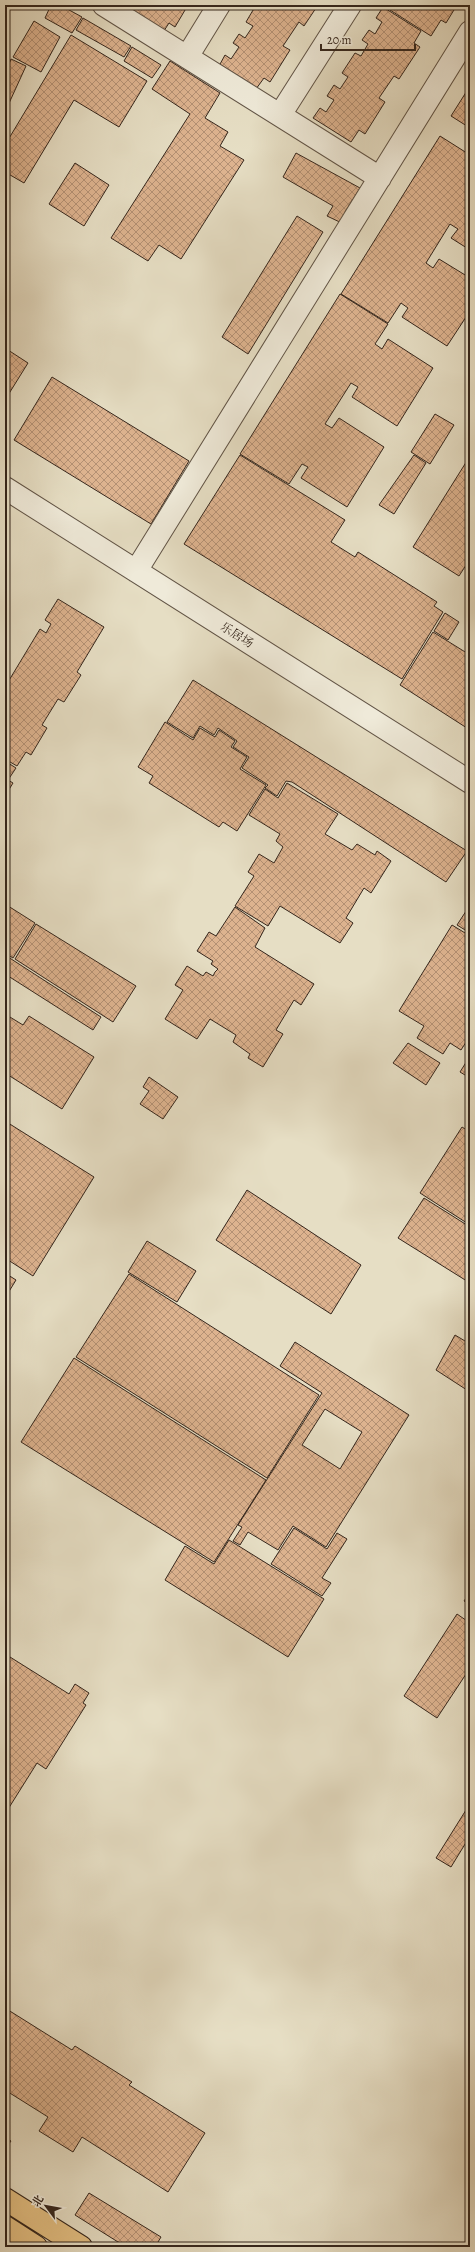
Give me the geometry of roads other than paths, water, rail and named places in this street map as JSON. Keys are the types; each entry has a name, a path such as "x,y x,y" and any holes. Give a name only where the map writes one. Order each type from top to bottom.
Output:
{"main road":[{"path":"5,2199 81,2247"},
{"path":"6,2230 36,2247"}],"street":[{"path":"104,5 380,178"},
{"path":"187,57 219,5"},
{"path":"280,115 350,5"},
{"path":"136,571 470,32"},
{"name":"乐居场","path":"5,488 470,782"}]}
